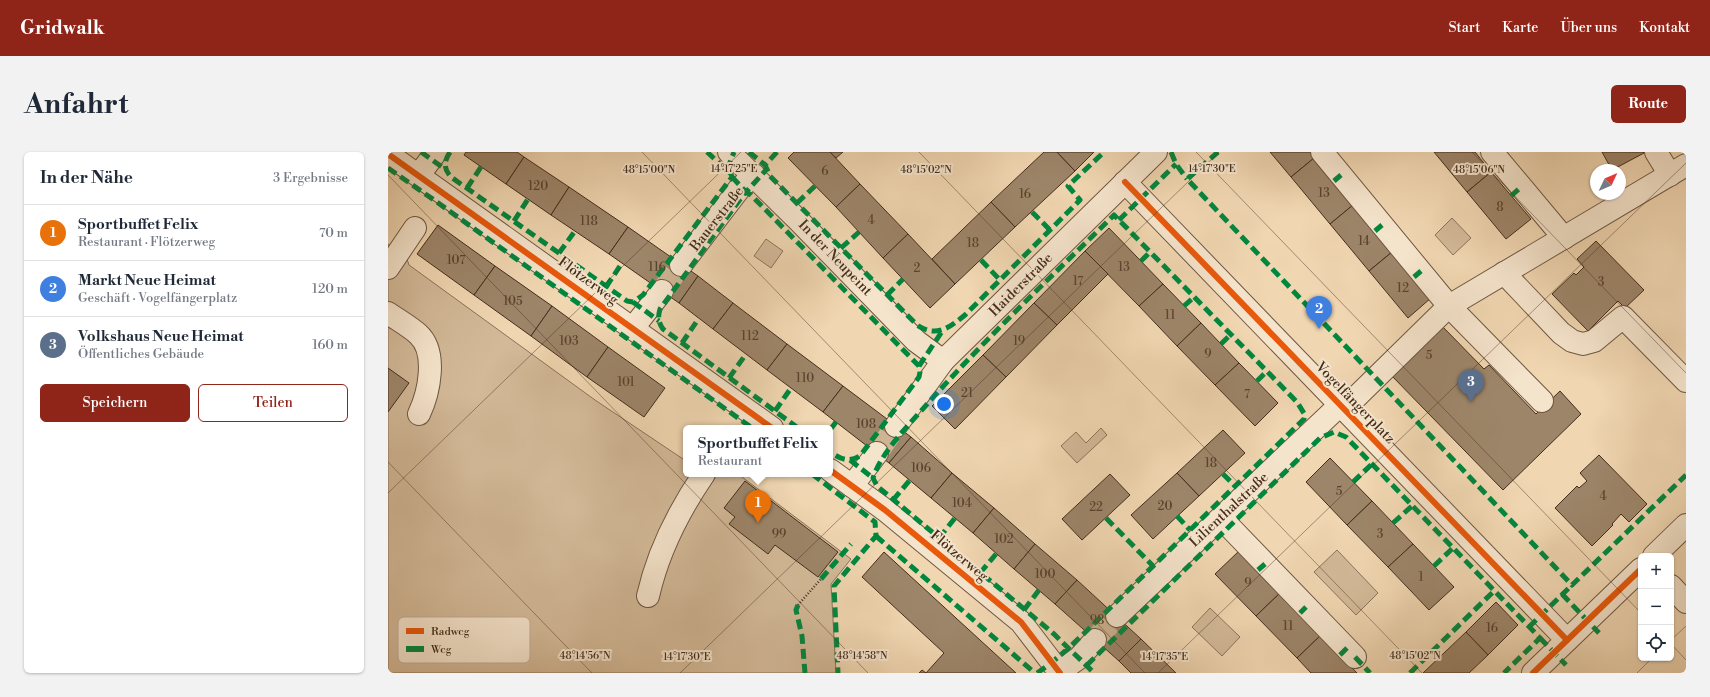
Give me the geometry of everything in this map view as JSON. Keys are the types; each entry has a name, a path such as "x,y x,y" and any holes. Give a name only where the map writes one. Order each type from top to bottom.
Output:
{"street":[{"path":"419,175 436,152"},
{"name":"Haiderstraße","path":"896,426 943,361 1156,152"},
{"path":"1322,152 1449,306 1542,401"},
{"path":"1492,152 1564,238"},
{"path":"1656,152 1678,170"},
{"name":"Flötzerweg","path":"388,154 768,425"},
{"name":"Bauerstraße","path":"681,265 740,189 745,161"},
{"name":"In der Neupeint","path":"745,161 916,341 943,361"},
{"name":"Lilienthalstraße","path":"1117,616 1449,306 1678,170"},
{"name":"Vogelfängerplatz","path":"1125,182 1567,640"},
{"path":"388,268 415,228"},
{"path":"1504,273 1560,333 1572,341 1583,344 1594,341 1623,317 1686,380"},
{"path":"633,328 662,291"},
{"path":"388,313 420,335 427,350 430,368 428,388 426,399 419,414"},
{"path":"852,486 877,453"},
{"name":"Flötzerweg","path":"833,472 885,510 1021,622 1060,672"},
{"path":"648,596 654,568 668,535 702,477"},
{"path":"1221,518 1355,657"},
{"path":"1657,553 1686,525"},
{"path":"1533,673 1638,572"},
{"path":"1674,589 1686,602"},
{"path":"1060,672 1079,658 1095,640"}],"path":[{"path":"798,605 821,579"}],"shaded area":[{"path":"1452,218 1471,238 1453,255 1435,235"},
{"path":"766,239 783,251 771,268 754,256"},
{"path":"388,244 406,256 409,265 595,400 683,459 683,477 742,477 851,559 831,584 836,673 388,673"},
{"path":"1101,428 1107,435 1077,463 1061,446 1076,432 1086,443"},
{"path":"1337,550 1378,593 1356,615 1314,572"},
{"path":"1210,608 1240,637 1222,656 1192,627"}],"building":[{"path":"466,152 517,152 524,157 506,184 464,155"},
{"path":"794,152 830,152 860,184 836,207 788,158"},
{"path":"830,152 843,152 836,158"},
{"path":"1044,152 1057,152 1075,171 1015,227 991,202"},
{"path":"1057,152 1094,152 1075,171"},
{"path":"1270,152 1310,152 1314,158 1291,177"},
{"path":"1434,152 1475,152 1491,172 1467,192"},
{"path":"1602,152 1644,153 1623,164 1609,164"},
{"path":"524,157 569,187 551,215 506,184"},
{"path":"1314,158 1353,205 1330,224 1291,177"},
{"path":"1491,172 1531,219 1506,239 1467,192"},
{"path":"860,184 908,234 883,258 836,207"},
{"path":"569,187 628,227 609,254 551,215"},
{"path":"991,202 1015,227 955,284 932,259"},
{"path":"1353,205 1392,252 1369,271 1330,224"},
{"path":"438,225 495,266 474,295 417,254"},
{"path":"628,227 698,276 679,303 609,254"},
{"path":"1109,228 1163,284 1139,306 1085,251"},
{"path":"908,234 955,284 930,308 883,258"},
{"path":"1596,241 1644,290 1625,308 1618,301 1588,331 1552,294 1574,273 1576,275 1584,267 1577,259"},
{"path":"1085,251 1108,274 1057,325 1034,303"},
{"path":"1392,252 1431,298 1408,318 1369,271"},
{"path":"495,266 552,306 531,336 474,295"},
{"path":"698,276 733,303 713,329 679,303"},
{"path":"1163,284 1201,323 1177,346 1139,306"},
{"path":"733,303 787,344 767,370 713,329"},
{"path":"1034,303 1057,325 1006,377 983,355"},
{"path":"552,306 608,347 587,377 531,336"},
{"path":"1201,323 1239,363 1215,385 1177,346"},
{"path":"1441,325 1484,369 1489,365 1536,414 1560,391 1581,414 1503,490 1390,374"},
{"path":"787,344 843,386 823,412 767,370"},
{"path":"608,347 665,388 644,417 587,377"},
{"path":"983,355 1006,377 955,429 932,406"},
{"path":"1239,363 1278,403 1255,426 1215,385"},
{"path":"388,368 409,383 388,412"},
{"path":"843,386 911,437 889,463 823,412"},
{"path":"1223,430 1245,453 1199,496 1177,473"},
{"path":"911,437 952,473 931,498 889,463"},
{"path":"1599,455 1647,504 1629,522 1621,514 1612,524 1613,525 1592,546 1555,508 1577,486 1579,488 1587,481 1580,473"},
{"path":"1330,458 1372,501 1347,525 1306,482"},
{"path":"952,473 994,508 973,533 931,498"},
{"path":"1177,473 1199,496 1153,539 1131,515"},
{"path":"1110,474 1130,495 1082,540 1062,519"},
{"path":"745,481 838,552 818,577 775,545 768,554 729,524 735,517 724,508"},
{"path":"1372,501 1413,544 1388,567 1347,525"},
{"path":"994,508 1035,544 1014,569 973,533"},
{"path":"1035,544 1077,580 1055,604 1014,569"},
{"path":"1413,544 1454,587 1429,610 1388,567"},
{"path":"1239,551 1280,593 1256,616 1215,574"},
{"path":"884,552 1016,673 926,673 944,653 862,577"},
{"path":"1077,580 1141,639 1119,661 1055,604"},
{"path":"1280,593 1321,635 1297,658 1256,616"},
{"path":"1496,602 1518,625 1488,655 1466,632"},
{"path":"1466,632 1488,655 1469,673 1423,673"},
{"path":"1321,635 1357,673 1311,673 1297,658"},
{"path":"1141,639 1176,673 1131,673 1119,661"},
{"path":"922,670 926,673 919,673"}],"tunnel":[{"path":"662,291 681,265"},
{"path":"877,453 896,426"},
{"path":"1095,640 1117,616"}],"marked path":[{"path":"421,152 445,169"},
{"path":"450,152 446,158 445,164 451,177 627,301 633,302 643,295 732,177 731,174 707,152"},
{"path":"727,170 734,152"},
{"path":"749,152 765,165"},
{"path":"777,152 765,165 770,176 917,325 930,331 942,330 965,315 1080,200 1068,186 1104,152"},
{"path":"1171,152 1176,164 1187,179"},
{"path":"1218,152 1187,179 1572,585 1686,475"},
{"path":"1119,220 1176,164"},
{"path":"467,188 481,167"},
{"path":"388,168 748,425"},
{"path":"732,177 746,192 766,170"},
{"path":"1334,181 1341,175"},
{"path":"797,203 815,186"},
{"path":"1511,196 1521,187"},
{"path":"794,425 663,329 659,321 660,309 746,192 751,195 919,366 919,377 860,456 848,460 833,454"},
{"path":"514,221 528,199"},
{"path":"1032,212 1050,230"},
{"path":"1037,673 1066,651 1074,642 1304,419 1305,415 1297,402 1114,215 973,354 950,379 889,448 873,478 877,486 1054,634 1064,644 1069,649 1094,673"},
{"path":"1375,231 1382,225"},
{"path":"559,253 575,231"},
{"path":"841,248 859,232"},
{"path":"1141,261 1150,252"},
{"path":"981,260 1000,280"},
{"path":"606,287 622,263"},
{"path":"1414,277 1421,271"},
{"path":"887,295 903,279"},
{"path":"1184,306 1194,297"},
{"path":"633,302 659,321"},
{"path":"682,343 699,318"},
{"path":"919,366 943,330"},
{"path":"1221,344 1231,334"},
{"path":"729,378 746,354"},
{"path":"1257,381 1267,371"},
{"path":"775,411 791,388"},
{"path":"833,426 836,422"},
{"path":"1087,665 1320,438 1334,432 1346,437 1540,638 1504,673"},
{"path":"850,460 873,478"},
{"path":"1353,482 1372,464"},
{"path":"1223,474 1235,486"},
{"path":"816,477 875,522 876,536 834,586 838,673"},
{"path":"893,500 910,480"},
{"path":"1393,523 1412,506"},
{"path":"1177,516 1190,530"},
{"path":"939,538 955,518"},
{"path":"1106,518 1153,566"},
{"path":"876,536 1035,673"},
{"path":"821,579 851,544"},
{"path":"1434,566 1453,548"},
{"path":"980,573 996,554"},
{"path":"1258,570 1265,564"},
{"path":"1529,627 1572,585"},
{"path":"1024,610 1039,590"},
{"path":"1410,673 1494,591"},
{"path":"1562,594 1599,633"},
{"path":"798,605 796,610 802,636 805,673"},
{"path":"1300,613 1306,607"},
{"path":"1540,638 1566,665"},
{"path":"1340,655 1347,648"},
{"path":"1355,657 1370,673"}],"cycle path":[{"path":"388,154 768,425"},
{"path":"1125,182 1567,640"},
{"path":"833,472 885,510 1021,622 1060,673"},
{"path":"1533,673 1638,572"}],"place":[{"name":"Markt Neue Heimat","path":"1319,329"},
{"name":"Volkshaus Neue Heimat","path":"1471,402"},
{"name":"Sportbuffet Felix","path":"758,523"}]}
